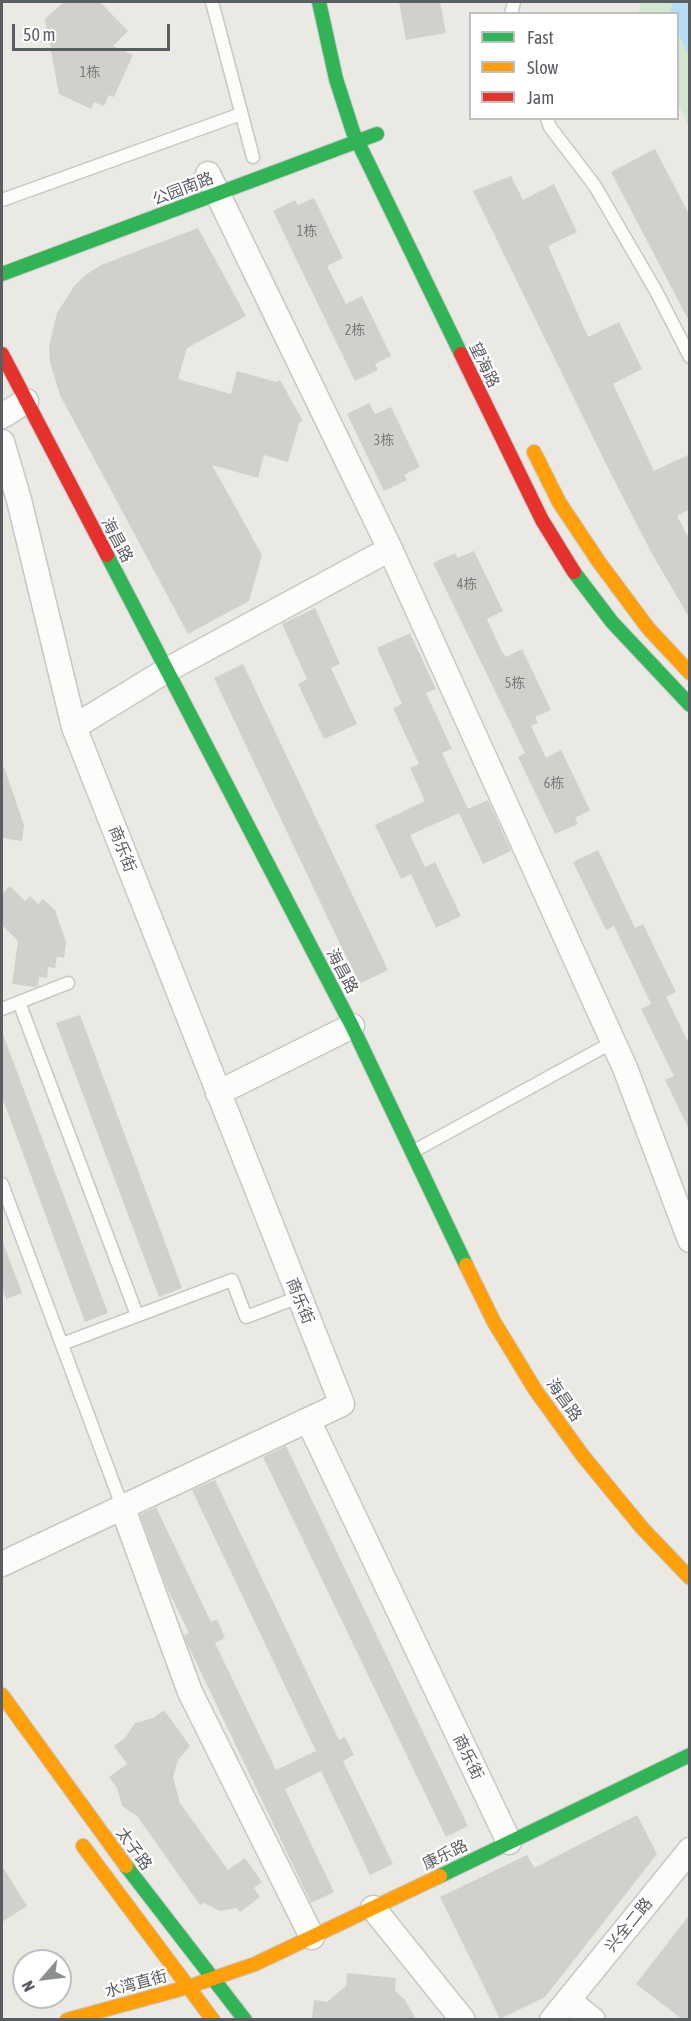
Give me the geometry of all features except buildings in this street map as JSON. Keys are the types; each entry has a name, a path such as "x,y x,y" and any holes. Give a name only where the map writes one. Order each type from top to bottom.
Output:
{"street":[{"name":"望海路","path":"319,2 336,79 363,127 357,142 542,520 577,577 612,622 690,705"},
{"name":"公园南路","path":"2,274 212,178 357,142 363,127"},
{"path":"248,158 271,150"},
{"path":"212,178 390,549 613,1042 690,1240"},
{"name":"海昌路","path":"2,354 352,1026 494,1322 536,1391 583,1456 635,1520 690,1578"},
{"path":"2,416 26,401"},
{"path":"526,436 559,502 599,562 648,628 690,673"},
{"name":"商乐街","path":"2,442 19,500 74,727 342,1404 308,1420 509,1842"},
{"path":"74,727 167,670 390,549"},
{"path":"218,1093 352,1026"},
{"path":"2,1564 308,1420"},
{"path":"122,1506 190,1692 312,1937"},
{"name":"太子路","path":"2,1695 146,1893 245,2019"},
{"name":"康乐路","path":"213,1979 245,1968 312,1937 690,1755"},
{"path":"77,1837 213,2019"},
{"name":"兴全二路","path":"552,2019 689,1851"},
{"path":"373,1908 463,2019"},
{"name":"水湾直街","path":"67,2019 213,1979"},
{"path":"568,2000 592,2019"}],"lane":[{"path":"212,2 241,114 248,158"},
{"path":"2,200 241,114"},
{"path":"548,120 595,186 656,291 690,357"},
{"path":"2,1009 68,983"},
{"path":"19,1002 137,1315"},
{"path":"413,1152 613,1042"},
{"path":"2,1184 122,1506"},
{"path":"62,1344 232,1280 246,1317 299,1297"}],"green space":[{"path":"641,2 689,2 689,127 679,106 679,12 638,12"}],"water":[{"path":"673,2 689,2 689,56 679,35 679,12 670,12"}],"traffic: fast":[{"path":"319,2 336,79 353,132 461,354"},
{"path":"2,274 377,134"},
{"path":"107,555 352,1026 466,1265"},
{"path":"574,572 612,622 690,705"},
{"path":"440,1876 690,1755"},
{"path":"126,1866 245,2020"}],"traffic: slow":[{"path":"534,452 559,502 599,562 648,628 690,673"},
{"path":"466,1265 494,1322 536,1391 583,1456 643,1529 690,1578"},
{"path":"2,1695 126,1866"},
{"path":"83,1846 213,2020"},
{"path":"67,2020 188,1987 255,1964 440,1876"}],"traffic: jam":[{"path":"2,354 107,555"},
{"path":"461,354 542,520 574,572"}]}
